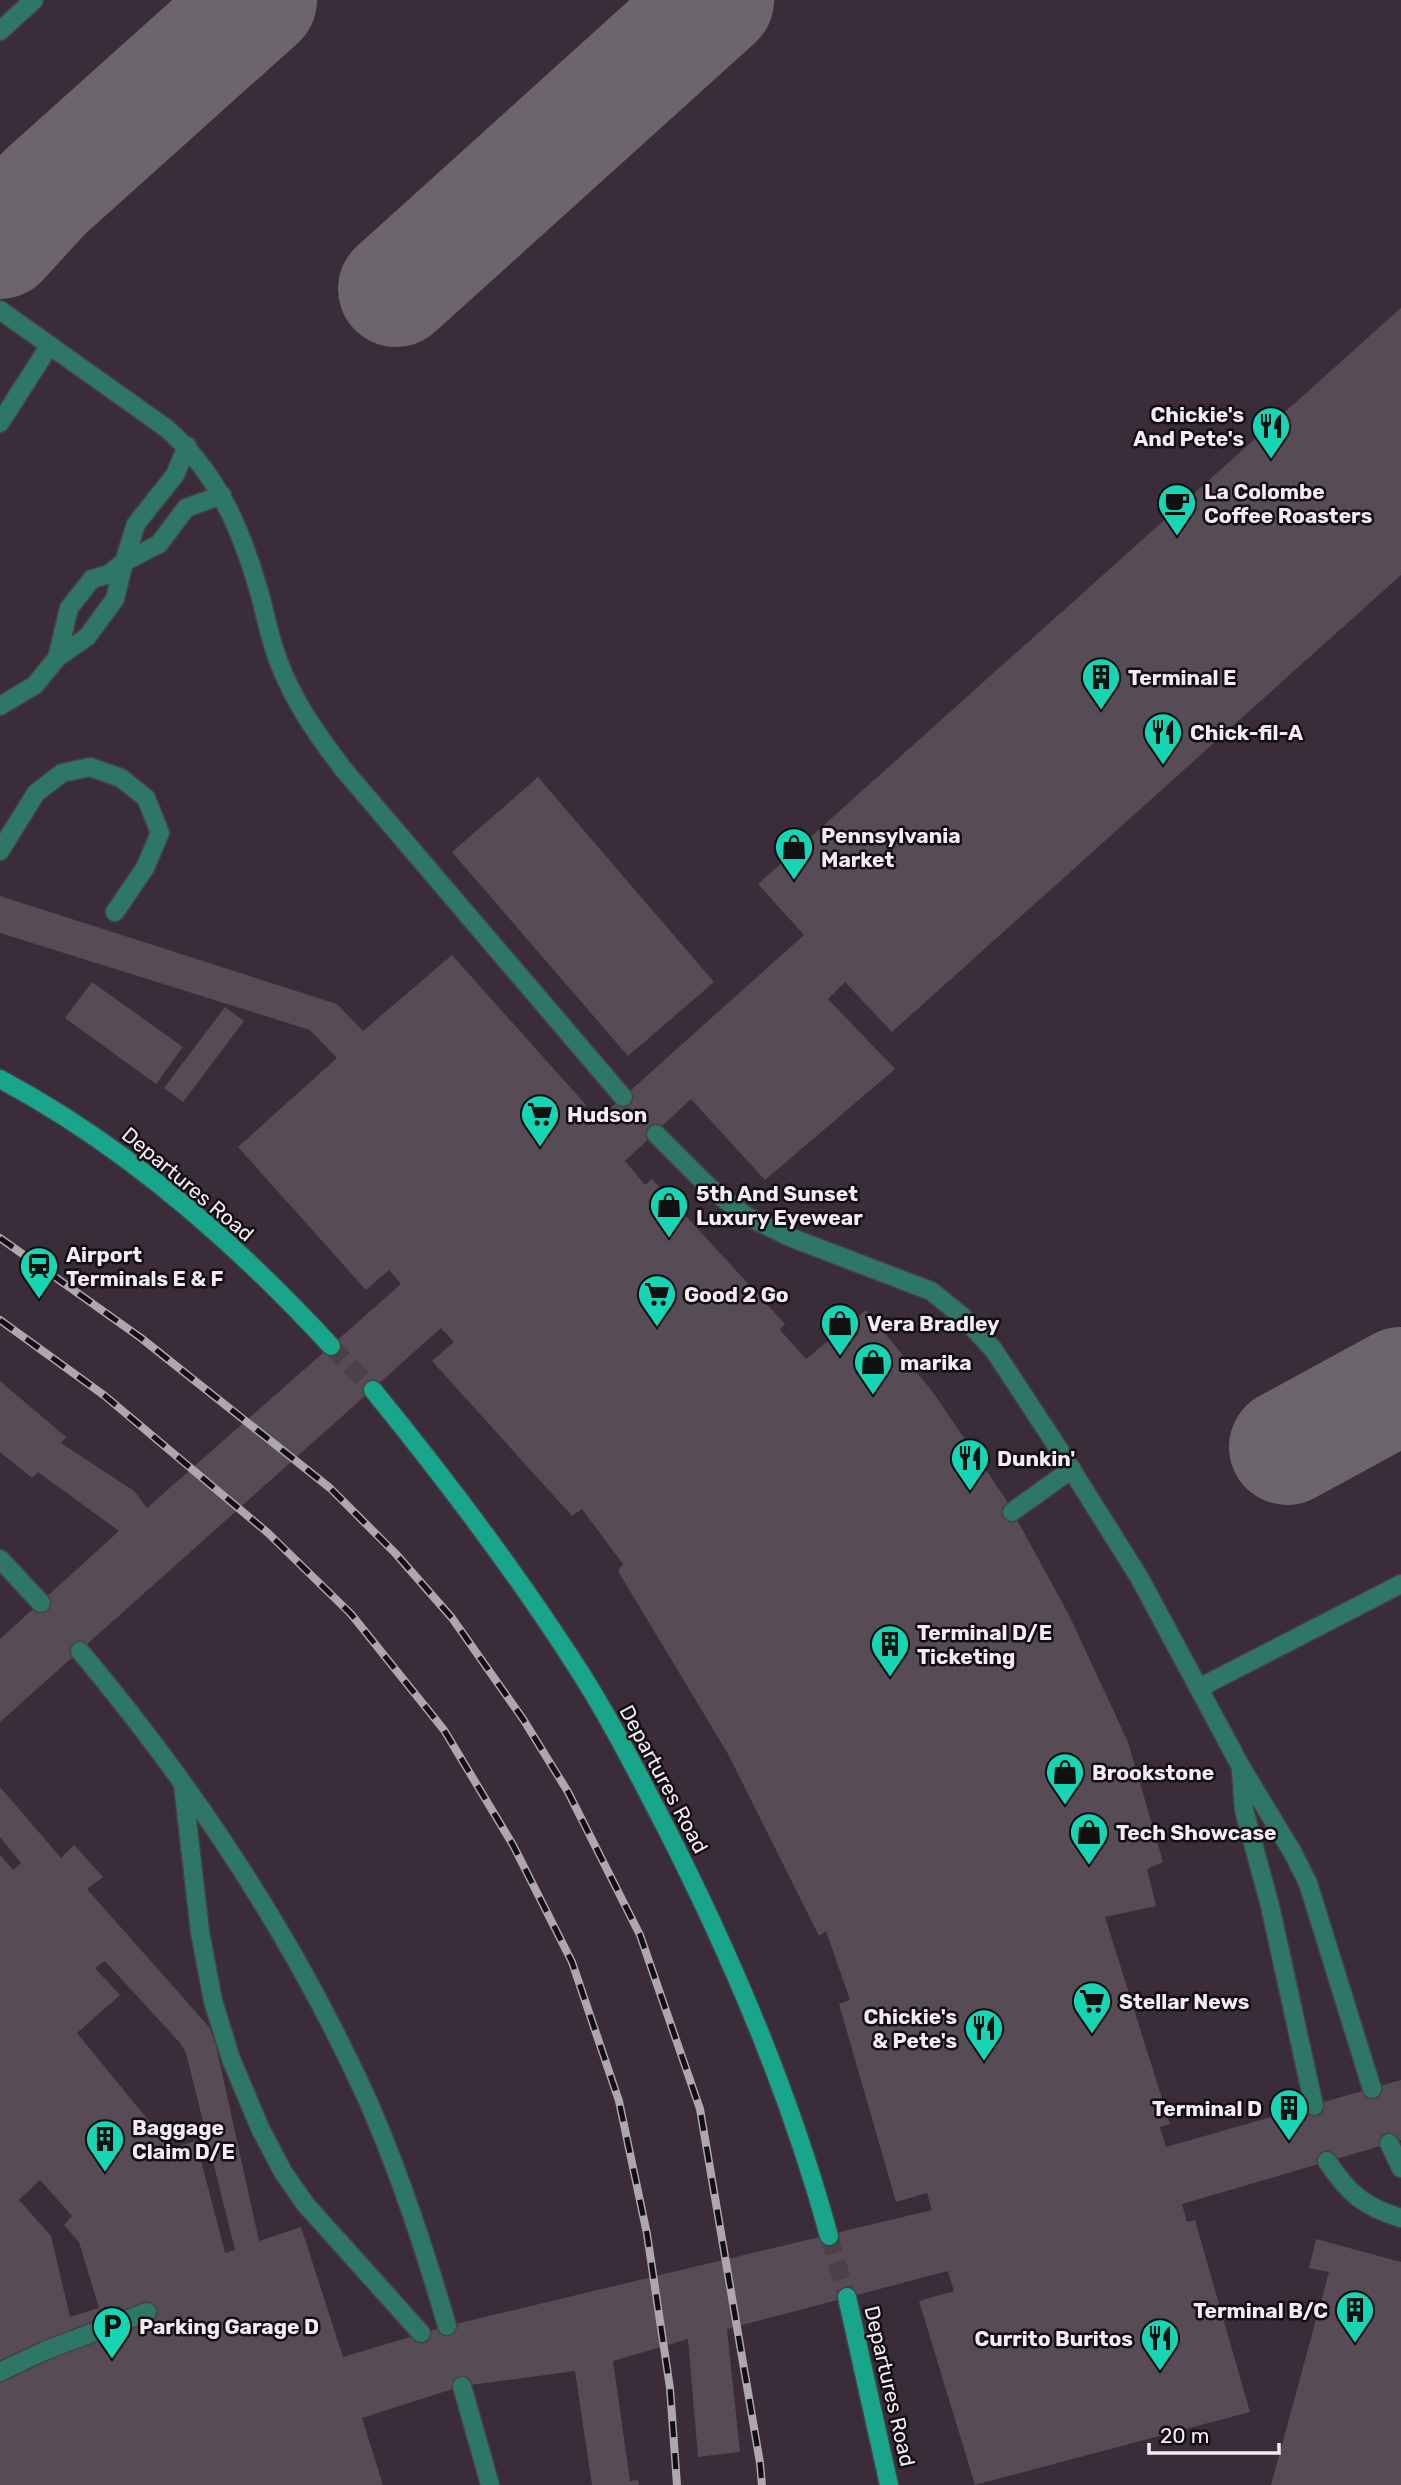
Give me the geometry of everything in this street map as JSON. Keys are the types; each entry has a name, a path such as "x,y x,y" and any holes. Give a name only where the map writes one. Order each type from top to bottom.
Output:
{"street":[{"name":"Departures Road","path":"0,1079 63,1115 166,1192 255,1270 331,1346"},
{"name":"Departures Road","path":"373,1390 432,1462 524,1588 573,1660 649,1794 694,1883 755,2018 811,2171 829,2236"},
{"name":"Departures Road","path":"847,2297 889,2485"}],"lane":[{"path":"0,31 22,3"},
{"path":"0,310 166,428 187,446 222,495 248,556 277,659 311,726 344,770 624,1097"},
{"path":"0,423 50,345"},
{"path":"0,706 35,685 57,658 87,637 115,599 136,524 175,475 187,446"},
{"path":"57,658 69,608 92,579 109,574 124,562 159,544 186,508 222,495"},
{"path":"0,850 36,793 62,773 90,767 121,778 146,798 160,832 145,868 115,912"},
{"path":"656,1134 710,1188 746,1216 792,1238 931,1291 962,1316 993,1349 1139,1577 1241,1767 1293,1853 1308,1883 1372,2089"},
{"path":"1012,1512 1072,1469"},
{"path":"0,1559 41,1603"},
{"path":"1199,1688 1401,1584"},
{"path":"80,1651 129,1709 183,1781 252,1883 295,1957 369,2103 427,2258 447,2326"},
{"path":"1241,1767 1244,1810 1270,1906 1314,2106"},
{"path":"183,1781 200,1932 213,2001 231,2059 260,2127 283,2172 306,2205 421,2333"},
{"path":"1389,2143 1401,2168"},
{"path":"1327,2161 1348,2190 1369,2205 1401,2218"},
{"path":"0,2372 74,2339 147,2312"},
{"path":"462,2386 490,2485"}],"shaded area":[{"path":"0,0 1401,0 1401,2485 0,2485"}],"building":[{"path":"1401,308 1401,575 892,1032 845,982 828,999 895,1069 765,1180 691,1099 625,1161 645,1185 652,1179 785,1324 780,1330 806,1359 866,1310 932,1391 1005,1498 1069,1615 1128,1742 1163,1862 1147,1869 1156,1906 1105,1917 1170,2124 1160,2127 1166,2147 1401,2080 1401,2140 1182,2204 1187,2222 1195,2220 1250,2412 975,2485 919,2301 954,2291 948,2271 727,2329 740,2452 698,2457 688,2339 613,2361 630,2481 638,2480 639,2485 592,2485 575,2371 462,2386 362,2418 383,2485 0,2485 0,1855 13,1870 21,1863 0,1837 0,1787 61,1858 74,1845 103,1877 87,1889 209,2027 215,2041 259,2241 301,2227 343,2357 447,2326 932,2210 927,2193 896,2202 839,2004 850,2000 826,1931 819,1936 728,1754 618,1571 623,1564 582,1509 572,1516 432,1361 454,1342 441,1328 0,1722 0,1639 119,1531 38,1472 32,1478 0,1452 0,1381 66,1437 61,1443 134,1491 147,1508 401,1284 389,1270 366,1290 238,1147 337,1058 310,1030 0,933 0,896 337,1004 363,1031 452,955 586,1105 580,1112 593,1124 804,935 758,884","holes":["105,1961 180,2043 186,2053 235,2250 225,2253 196,2141 171,2148 77,2033 120,1995 95,1968","40,2180 72,2216 64,2225 79,2242 99,2308 70,2317 51,2236 19,2200"]},
{"path":"538,777 714,982 628,1056 452,852"},
{"path":"92,982 183,1047 156,1084 65,1018"},
{"path":"225,1007 244,1021 183,1102 164,1088"},
{"name":"Terminal B/C","path":"1316,2239 1401,2262 1401,2485 1271,2485 1329,2272 1309,2268"}],"taxiway":[{"path":"0,241 45,192 259,0"},
{"path":"396,289 716,0"},
{"path":"1287,1447 1401,1385"}],"tunnel":[{"path":"331,1346 373,1390"},
{"path":"829,2236 847,2297"}],"railway":[{"path":"0,1238 141,1338 330,1488 396,1554 452,1618 523,1719 568,1792 640,1935 700,2109 762,2485"},
{"path":"0,1320 105,1396 268,1533 351,1614 444,1730 513,1845 572,1962 619,2101 647,2234 670,2388 677,2485"}],"place":[{"name":"Chickie's And Pete's","path":"1271,460"},
{"name":"La Colombe Coffee Roasters","path":"1177,537"},
{"name":"Terminal E","path":"1101,711"},
{"name":"Chick-fil-A","path":"1163,766"},
{"name":"Pennsylvania Market","path":"794,881"},
{"name":"Hudson","path":"540,1148"},
{"name":"5th And Sunset Luxury Eyewear","path":"669,1239"},
{"name":"Airport Terminals E & F","path":"39,1300"},
{"name":"Good 2 Go","path":"657,1328"},
{"name":"Vera Bradley","path":"840,1357"},
{"name":"marika","path":"873,1396"},
{"name":"Dunkin'","path":"970,1492"},
{"name":"Terminal D/E Ticketing","path":"890,1678"},
{"name":"Brookstone","path":"1065,1806"},
{"name":"Tech Showcase","path":"1089,1866"},
{"name":"Stellar News","path":"1092,2035"},
{"name":"Chickie's & Pete's","path":"984,2062"},
{"name":"Terminal D","path":"1289,2142"},
{"name":"Baggage Claim D/E","path":"105,2173"},
{"name":"Terminal B/C","path":"1355,2344"},
{"name":"Parking Garage D","path":"112,2360"},
{"name":"Currito Buritos","path":"1160,2372"}]}
